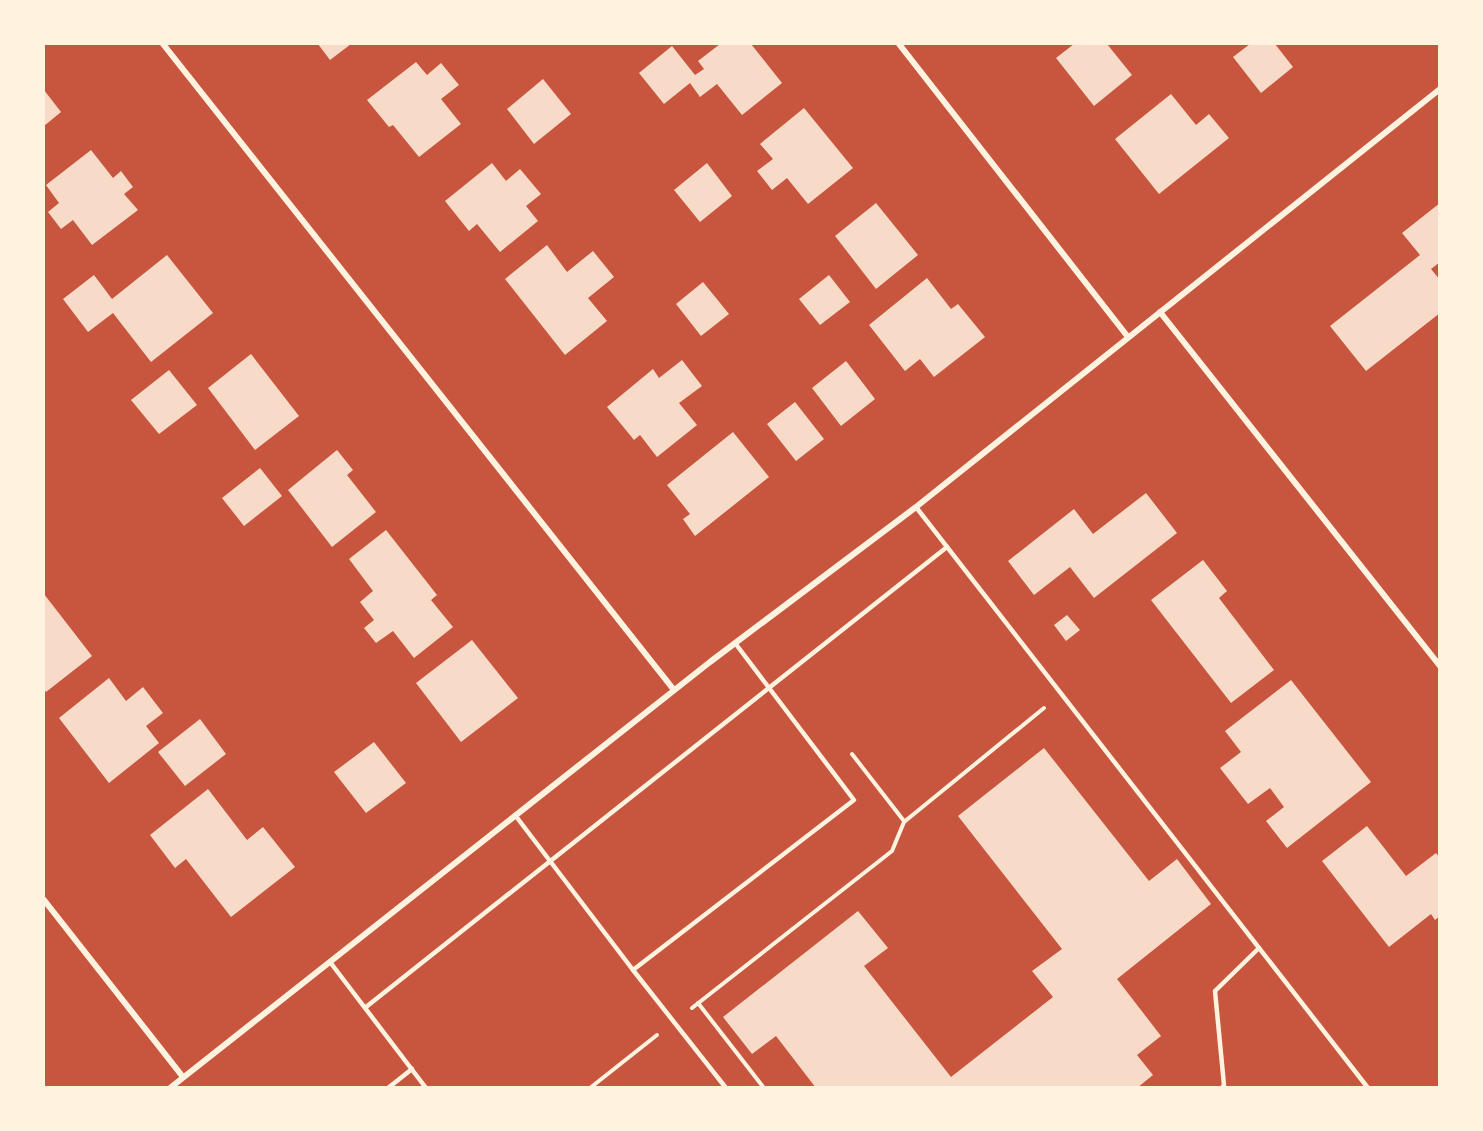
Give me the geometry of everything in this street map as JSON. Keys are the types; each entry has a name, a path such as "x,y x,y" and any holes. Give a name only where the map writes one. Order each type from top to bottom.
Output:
{"street":[{"path":"162,44 674,690"},
{"path":"899,44 1128,337"},
{"path":"170,1088 674,690 916,507 1440,89"},
{"path":"1160,312 1440,666"},
{"path":"44,900 183,1077"}],"lane":[{"path":"916,507 1368,1088"},
{"path":"366,1007 947,547"},
{"path":"633,970 854,800 735,643"},
{"path":"515,815 726,1088"},
{"path":"1222,1088 1224,1085 1215,991 1258,948"},
{"path":"330,962 426,1088"},
{"path":"388,1088 412,1069"}],"path":[{"path":"683,1015 892,851 904,822 1061,694"},
{"path":"698,1003 764,1088"},
{"path":"590,1088 663,1031"}],"building":[{"path":"318,44 351,44 330,60"},
{"path":"720,44 751,44 782,83 742,115 717,84 700,97 690,83 664,104 639,73 672,46 695,75 704,69 698,61"},
{"path":"1074,44 1107,44 1132,75 1094,106 1056,58"},
{"path":"1250,44 1275,44 1293,67 1261,93 1233,57"},
{"path":"416,62 427,75 441,63 459,85 441,99 461,124 419,157 393,125 389,127 367,100"},
{"path":"543,79 571,114 534,144 507,109"},
{"path":"44,90 61,112 44,126"},
{"path":"1171,94 1196,125 1209,114 1229,138 1159,194 1115,139"},
{"path":"804,108 853,168 808,204 787,178 772,190 757,171 773,159 760,144"},
{"path":"91,150 113,178 121,171 133,187 124,194 138,210 92,245 73,220 61,229 48,212 59,203 46,185"},
{"path":"492,163 506,181 520,169 541,194 526,206 538,221 500,252 477,224 469,231 445,201"},
{"path":"707,163 732,196 700,222 674,190"},
{"path":"876,203 918,255 876,289 835,236"},
{"path":"1440,203 1440,262 1431,269 1440,280 1440,313 1366,371 1330,326 1420,255 1402,233"},
{"path":"547,245 567,272 593,251 614,277 588,298 607,321 565,355 505,279"},
{"path":"167,255 213,313 151,362 113,313 88,332 63,299 94,275 112,299"},
{"path":"829,275 850,302 820,325 799,299"},
{"path":"927,278 951,309 958,304 985,337 934,377 920,359 905,371 869,325"},
{"path":"703,282 729,314 701,336 676,304"},
{"path":"251,354 299,416 255,450 208,388"},
{"path":"682,360 702,386 679,403 697,425 657,457 640,435 634,440 607,407 653,369 659,378"},
{"path":"846,361 875,399 841,426 812,388"},
{"path":"169,370 197,405 159,434 131,400"},
{"path":"795,402 824,439 796,461 767,424"},
{"path":"733,432 769,477 695,536 683,519 690,514 667,485"},
{"path":"337,450 353,470 347,475 376,512 332,547 288,490"},
{"path":"260,468 282,496 244,526 222,498"},
{"path":"1146,493 1177,533 1094,598 1070,567 1034,595 1008,561 1074,509 1093,534"},
{"path":"386,530 437,595 431,600 453,627 414,658 393,631 376,643 364,628 374,620 360,602 373,591 349,559"},
{"path":"1203,560 1227,591 1219,598 1274,670 1231,703 1151,600"},
{"path":"44,594 92,656 46,692 44,689"},
{"path":"1067,615 1080,630 1066,641 1054,625"},
{"path":"472,640 518,698 461,742 416,683"},
{"path":"109,678 126,701 143,687 163,713 146,726 159,743 109,783 59,718"},
{"path":"1291,680 1371,782 1287,848 1266,821 1284,807 1270,788 1248,804 1220,768 1241,752 1225,731"},
{"path":"200,719 226,754 185,786 158,752"},
{"path":"374,742 406,783 366,813 334,772"},
{"path":"1044,748 1149,881 1177,859 1211,904 1117,979 1161,1036 1137,1055 1153,1075 1137,1088 816,1088 776,1036 752,1054 723,1017 858,911 888,948 864,966 951,1077 1053,997 1032,971 1062,949 958,816"},
{"path":"208,789 247,840 263,827 295,867 231,917 186,859 175,868 150,835"},
{"path":"1367,826 1406,876 1436,853 1440,858 1440,916 1435,920 1431,914 1389,947 1322,861"}]}
